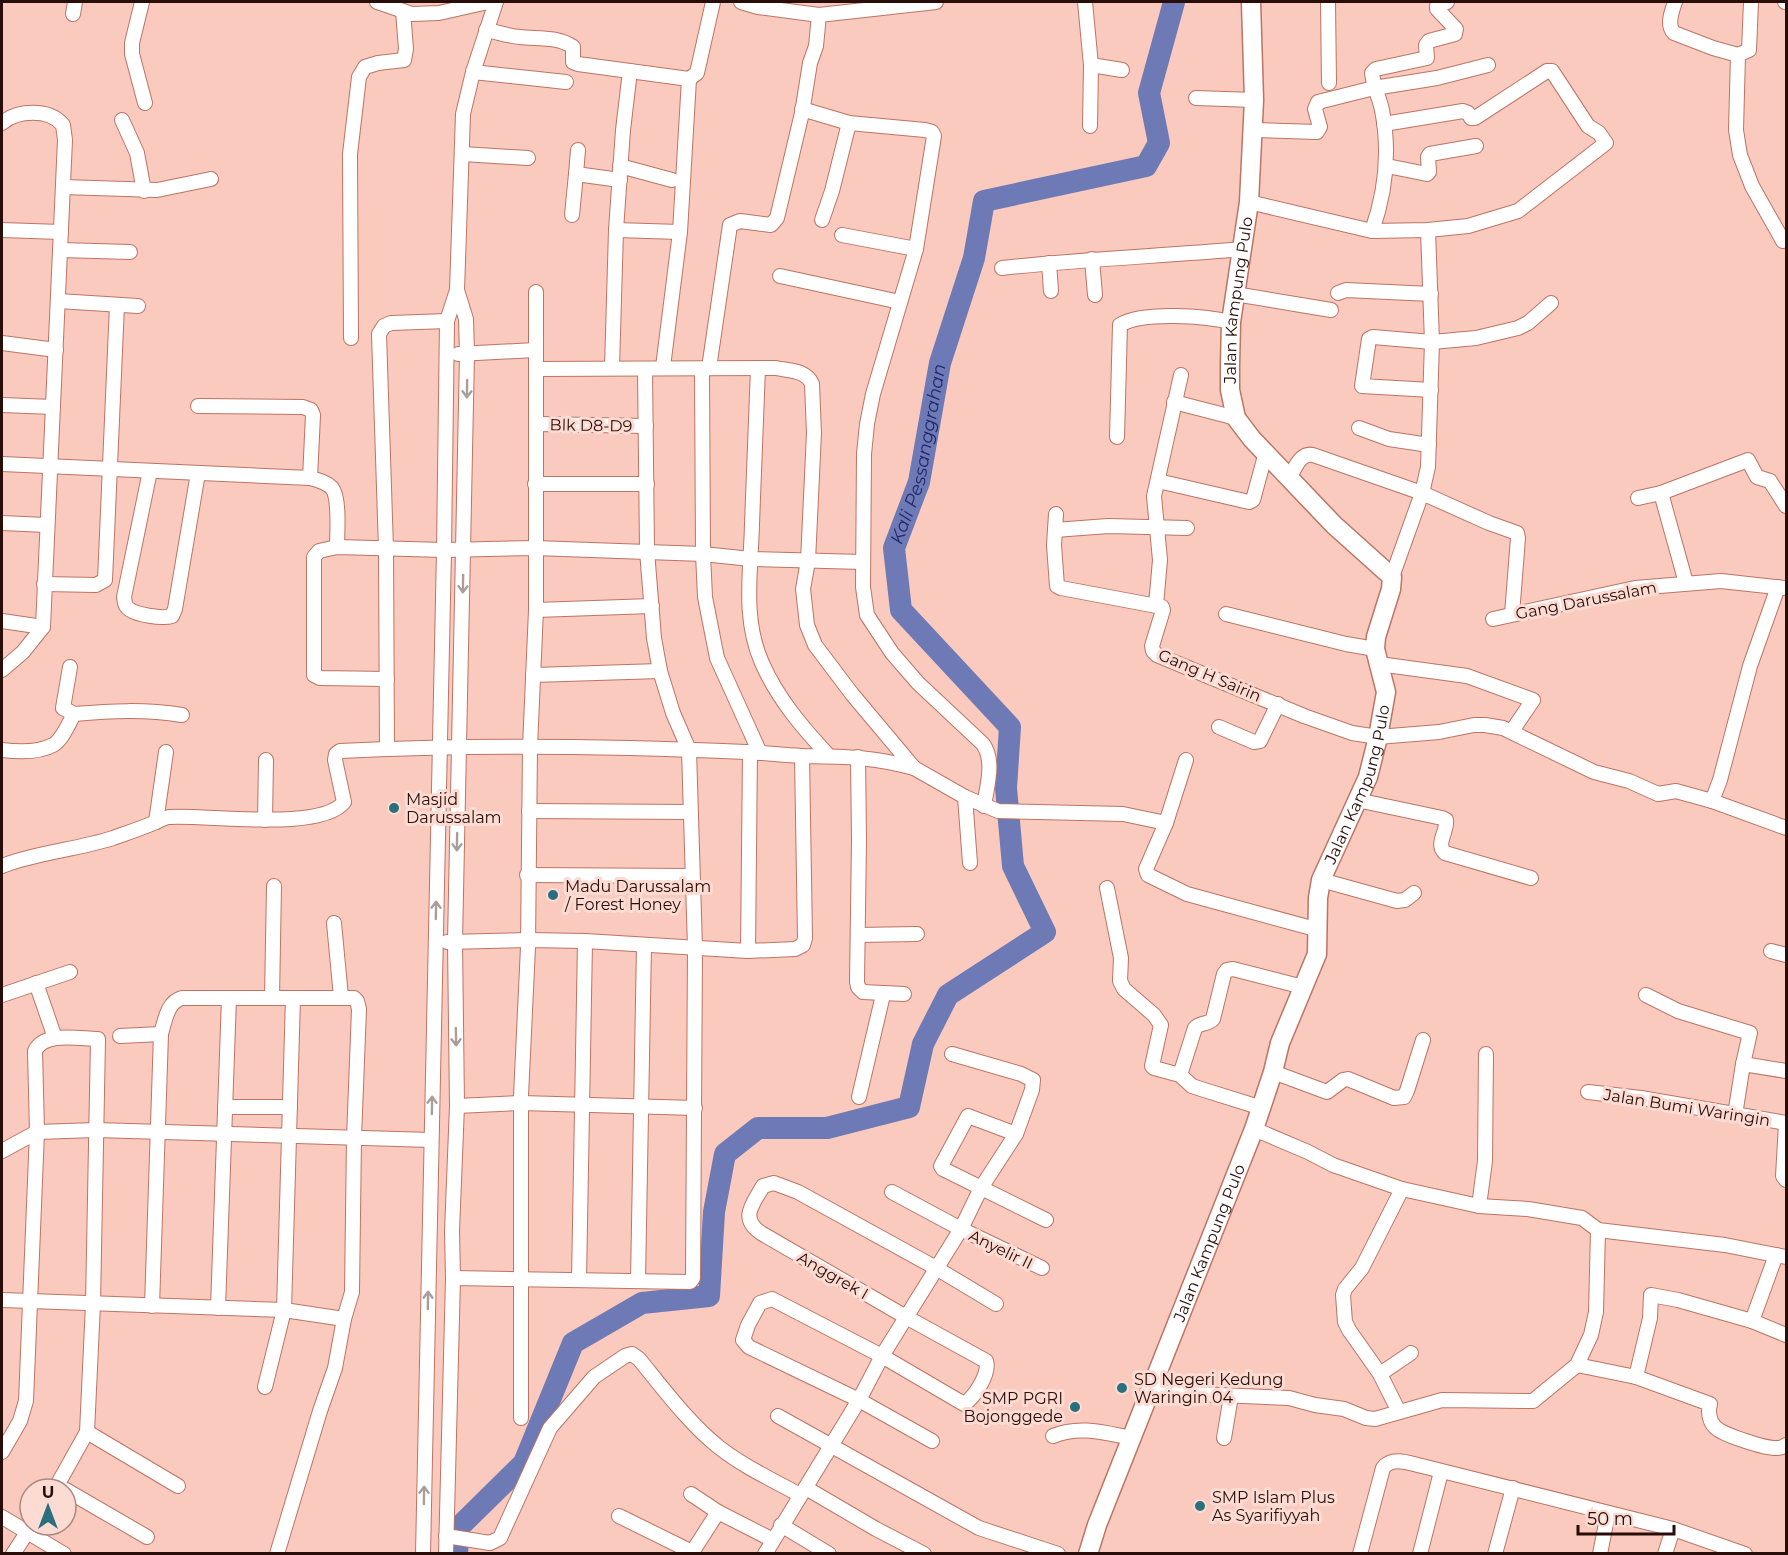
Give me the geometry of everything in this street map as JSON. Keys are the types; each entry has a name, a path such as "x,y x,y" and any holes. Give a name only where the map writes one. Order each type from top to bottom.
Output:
{"street":[{"path":"142,2 132,43 132,54 145,103"},
{"path":"377,2 412,14 439,13 488,2"},
{"path":"423,1554 447,321 457,290 463,114 473,72 496,2"},
{"path":"486,30 518,37 552,39 570,44 573,47 573,62 689,79 697,73 713,2"},
{"path":"741,2 819,15 868,5 936,2"},
{"path":"1086,2 1091,65 1090,126"},
{"name":"Jalan Kampung Pulo","path":"1088,1554 1149,1392 1254,1129 1280,1043 1317,954 1318,898 1321,879 1368,777 1386,692 1377,656 1378,623 1391,589 1392,577 1334,525 1252,439 1236,418 1230,390 1231,322 1249,202 1253,130 1251,2"},
{"path":"1328,2 1329,82"},
{"path":"1372,231 1381,207 1387,166 1382,107 1374,88 1373,71 1427,58 1426,45 1429,41 1455,34 1456,29 1437,9 1437,6 1447,2"},
{"path":"1675,2 1670,25 1674,33 1738,55 1749,50 1750,2"},
{"path":"351,339 350,154 358,77 365,67 404,60 406,49 403,11"},
{"path":"748,951 755,753 717,658 705,597 703,554 706,368 730,225 740,221 771,225 775,223 802,109 810,63 816,46 819,15"},
{"path":"1738,55 1736,130 1740,155 1748,179 1783,241"},
{"path":"1091,65 1122,70"},
{"path":"1253,130 1317,132 1320,128 1315,109 1318,102 1374,88 1437,78 1488,65"},
{"path":"612,368 616,230 630,71"},
{"path":"1249,202 1372,231 1428,230 1468,225 1518,211 1606,143 1599,133 1588,126 1554,73 1549,71 1475,118 1471,118 1463,111 1384,124"},
{"path":"473,72 566,82"},
{"path":"663,367 680,232 689,79"},
{"path":"1196,99 1254,100"},
{"path":"802,109 849,123 932,132 934,142 916,249 873,394 867,424 864,454 864,604 872,626 918,683 989,752 990,762 984,806"},
{"path":"2,123 20,114 43,114 59,120 65,132 43,627 18,656 2,670"},
{"path":"122,120 137,153 144,191"},
{"path":"822,220 832,191 849,123"},
{"path":"1387,166 1427,174 1430,154 1476,146"},
{"path":"572,215 578,150"},
{"path":"463,154 528,158"},
{"path":"620,165 672,180"},
{"path":"576,174 620,180"},
{"path":"63,187 144,191 212,179"},
{"path":"2,230 61,232"},
{"path":"616,230 680,232"},
{"path":"1392,577 1422,492 1428,467 1432,342 1428,230"},
{"path":"842,235 916,249"},
{"path":"1002,268 1092,259 1243,249"},
{"path":"60,250 130,252"},
{"path":"1092,259 1095,295"},
{"path":"1049,263 1051,291"},
{"path":"780,276 900,302"},
{"path":"446,1554 453,1534 451,1362 452,1231 457,1106 455,942 467,354 466,319 457,290"},
{"path":"1338,293 1346,290 1431,294"},
{"path":"521,1418 521,1103 528,940 528,812 536,610 536,292"},
{"path":"1235,294 1331,310"},
{"path":"58,301 138,306"},
{"path":"1431,390 1364,387 1362,383 1369,339 1373,337 1432,342 1476,338 1518,328 1528,323 1551,303"},
{"path":"44,584 96,585 105,580 117,305"},
{"path":"1117,437 1120,325 1128,319 1146,317 1198,317 1231,322"},
{"path":"387,748 386,549 378,334 384,326 391,323 447,321"},
{"path":"2,343 56,350"},
{"path":"447,354 535,350"},
{"path":"536,369 776,368 802,373 810,378 814,433 808,561 803,589 807,625 815,645 852,694 914,768"},
{"path":"453,1278 690,1282 693,1278 694,948 689,750 673,713 660,671 654,638 648,551 645,369"},
{"path":"758,369 748,603 753,633 762,662 789,711 828,755"},
{"path":"1056,514 1057,586 1156,605 1160,560 1154,496 1181,375"},
{"path":"1174,402 1236,418"},
{"path":"2,405 53,407"},
{"path":"198,406 308,408 313,415 310,478"},
{"name":"Blk D8-D9","path":"536,424 646,426"},
{"path":"1359,428 1389,439 1429,445"},
{"path":"1158,481 1249,502 1253,500 1266,452"},
{"path":"1289,478 1303,456 1307,454 1422,492 1517,532 1512,614"},
{"path":"1638,498 1661,493 1745,460 1750,462 1758,478 1770,481 1786,506"},
{"path":"2,464 310,478 326,483 334,491 337,547"},
{"path":"150,471 124,597 126,606 132,611 164,618 172,616 175,609 198,473"},
{"path":"535,484 648,484"},
{"path":"1661,493 1686,583"},
{"path":"2,523 46,525"},
{"path":"1055,530 1108,526 1187,528"},
{"path":"387,679 320,678 314,675 314,557 319,551 337,547 444,550 535,548 648,551 751,559 863,562"},
{"name":"Gang Darussalam","path":"1493,619 1635,588 1721,581 1782,588"},
{"path":"1782,588 1750,666 1720,780 1712,801 1786,828"},
{"name":"Gang H Sairin","path":"1156,605 1162,607 1163,610 1152,646 1157,655 1352,733 1378,737 1439,732 1485,725 1512,731 1583,768 1629,781 1656,793 1676,791 1712,801"},
{"path":"536,610 652,606"},
{"path":"1226,614 1346,644 1377,656 1467,676 1533,700 1512,731"},
{"path":"2,621 43,627"},
{"path":"70,667 63,708 74,714 112,710 159,711 182,716"},
{"path":"533,675 660,671"},
{"path":"1219,727 1254,742 1260,741 1278,704"},
{"path":"2,750 22,753 54,745 64,733 74,714"},
{"path":"2,866 21,859 97,843 168,817 265,820 328,813 341,807 344,802 335,760 336,754 340,751 387,748 530,747 689,750 858,757 888,760 914,768 965,797 998,812 1124,814 1166,823"},
{"path":"156,822 166,753"},
{"path":"436,943 585,941 748,951 795,949 803,945 805,938 802,756"},
{"path":"858,757 858,987 863,993 904,994"},
{"path":"265,820 266,760"},
{"path":"1186,760 1166,823 1146,869 1148,875 1187,894 1319,930"},
{"path":"965,797 970,863"},
{"path":"1357,800 1442,818 1447,824 1440,845 1441,850 1445,853 1531,878"},
{"path":"528,812 691,812"},
{"path":"527,875 692,876"},
{"path":"1321,879 1397,901 1405,900 1414,893"},
{"path":"272,998 274,886"},
{"path":"1107,888 1120,958 1120,981 1124,989 1161,1025 1152,1066 1180,1075 1192,1086 1262,1108"},
{"path":"334,923 341,997"},
{"path":"858,935 917,934"},
{"path":"579,1280 585,941"},
{"path":"638,1281 644,945"},
{"path":"1771,951 1786,955"},
{"path":"1180,1075 1195,1028 1213,1019 1227,970 1233,969 1303,987"},
{"path":"2,995 70,972"},
{"path":"36,983 55,1038"},
{"path":"859,1097 884,995"},
{"path":"1646,995 1678,1011 1750,1033 1735,1115"},
{"path":"218,1308 229,998"},
{"path":"265,1387 284,1310 293,998"},
{"path":"152,1306 161,1034 171,1005 178,999 354,998 359,1009 354,1138 354,1278 335,1368 277,1554"},
{"path":"120,1036 161,1034"},
{"path":"2,1452 20,1421 26,1401 37,1132 35,1051 41,1042 55,1038 98,1040 93,1304 87,1432 66,1477"},
{"path":"1273,1072 1327,1092 1348,1079 1399,1098 1407,1091 1423,1040"},
{"path":"765,1554 859,1400 882,1356 961,1229 981,1188 1016,1134 1032,1090 1033,1080 1021,1074 952,1054"},
{"path":"1479,1206 1485,1161 1486,1054"},
{"path":"1743,1064 1786,1071"},
{"name":"Jalan Bumi Waringin","path":"1588,1092 1641,1098 1786,1123"},
{"path":"457,1106 521,1103 695,1108"},
{"path":"225,1107 290,1107"},
{"path":"1016,1134 963,1114 941,1166 943,1170 1046,1220"},
{"path":"1786,1123 1783,1176 1786,1180"},
{"path":"1254,1129 1308,1152 1333,1166 1402,1189 1479,1206 1528,1209 1582,1218 1598,1230 1708,1242 1781,1256 1752,1321"},
{"path":"2,1150 37,1132 96,1130 431,1140"},
{"name":"Anggrek I","path":"882,1356 964,1404 970,1399 987,1369 986,1360 906,1317 751,1227 749,1209 763,1186 774,1183 798,1192 936,1268"},
{"path":"1400,1412 1380,1374 1345,1322 1343,1295 1345,1289 1362,1268 1402,1189"},
{"name":"Anyelir II","path":"892,1192 961,1229 1042,1268"},
{"path":"1149,1392 1289,1398 1344,1409 1366,1418 1375,1419 1442,1400 1533,1401 1576,1365 1589,1342 1595,1319 1598,1230"},
{"path":"429,1232 452,1231"},
{"path":"936,1268 996,1304"},
{"path":"1636,1377 1650,1318 1651,1295 1678,1300 1752,1321 1786,1335"},
{"path":"882,1356 772,1299 760,1303 743,1340 748,1347 859,1400 932,1441"},
{"path":"2,1300 284,1310 344,1319"},
{"path":"1380,1374 1411,1353"},
{"path":"424,1522 453,1534 490,1543 500,1538 550,1428 594,1377 625,1356 632,1354 718,1447 738,1460 924,1554"},
{"path":"427,1362 451,1362"},
{"path":"1576,1365 1636,1377 1710,1404 1708,1409 1711,1420 1715,1427 1725,1433 1771,1448 1786,1445"},
{"path":"1224,1438 1231,1396"},
{"path":"778,1416 979,1528 1037,1550 1058,1554"},
{"path":"1053,1436 1077,1429 1132,1438"},
{"path":"87,1432 178,1486"},
{"path":"1360,1554 1383,1468 1386,1463 1402,1462 1673,1529 1726,1550 1745,1554"},
{"path":"1420,1554 1441,1472"},
{"path":"1496,1554 1513,1488"},
{"path":"691,1494 718,1512 773,1540"},
{"path":"78,1498 147,1537"},
{"path":"619,1516 692,1553 718,1512"},
{"path":"1600,1554 1608,1513"},
{"path":"2,1517 18,1523"},
{"path":"781,1525 829,1554"},
{"path":"1665,1554 1673,1529"},
{"path":"14,1554 24,1537"},
{"path":"42,1537 64,1554"}],"waterway":[{"name":"Kali Pessanggrahan","path":"457,1554 459,1527 524,1463 573,1343 642,1303 709,1296 714,1212 725,1154 758,1128 827,1128 909,1107 923,1044 948,995 1045,932 1013,866 1006,788 1010,727 901,610 894,548 919,482 940,363 974,258 984,201 1146,166 1159,143 1149,93 1174,2"}],"place":[{"name":"Masjid Darussalam","path":"394,808"},
{"name":"Madu Darussalam / Forest Honey","path":"553,895"},
{"name":"SD Negeri Kedung Waringin 04","path":"1122,1388"},
{"name":"SMP PGRI Bojonggede","path":"1075,1407"},
{"name":"SMP Islam Plus As Syarifiyyah","path":"1200,1506"}]}
